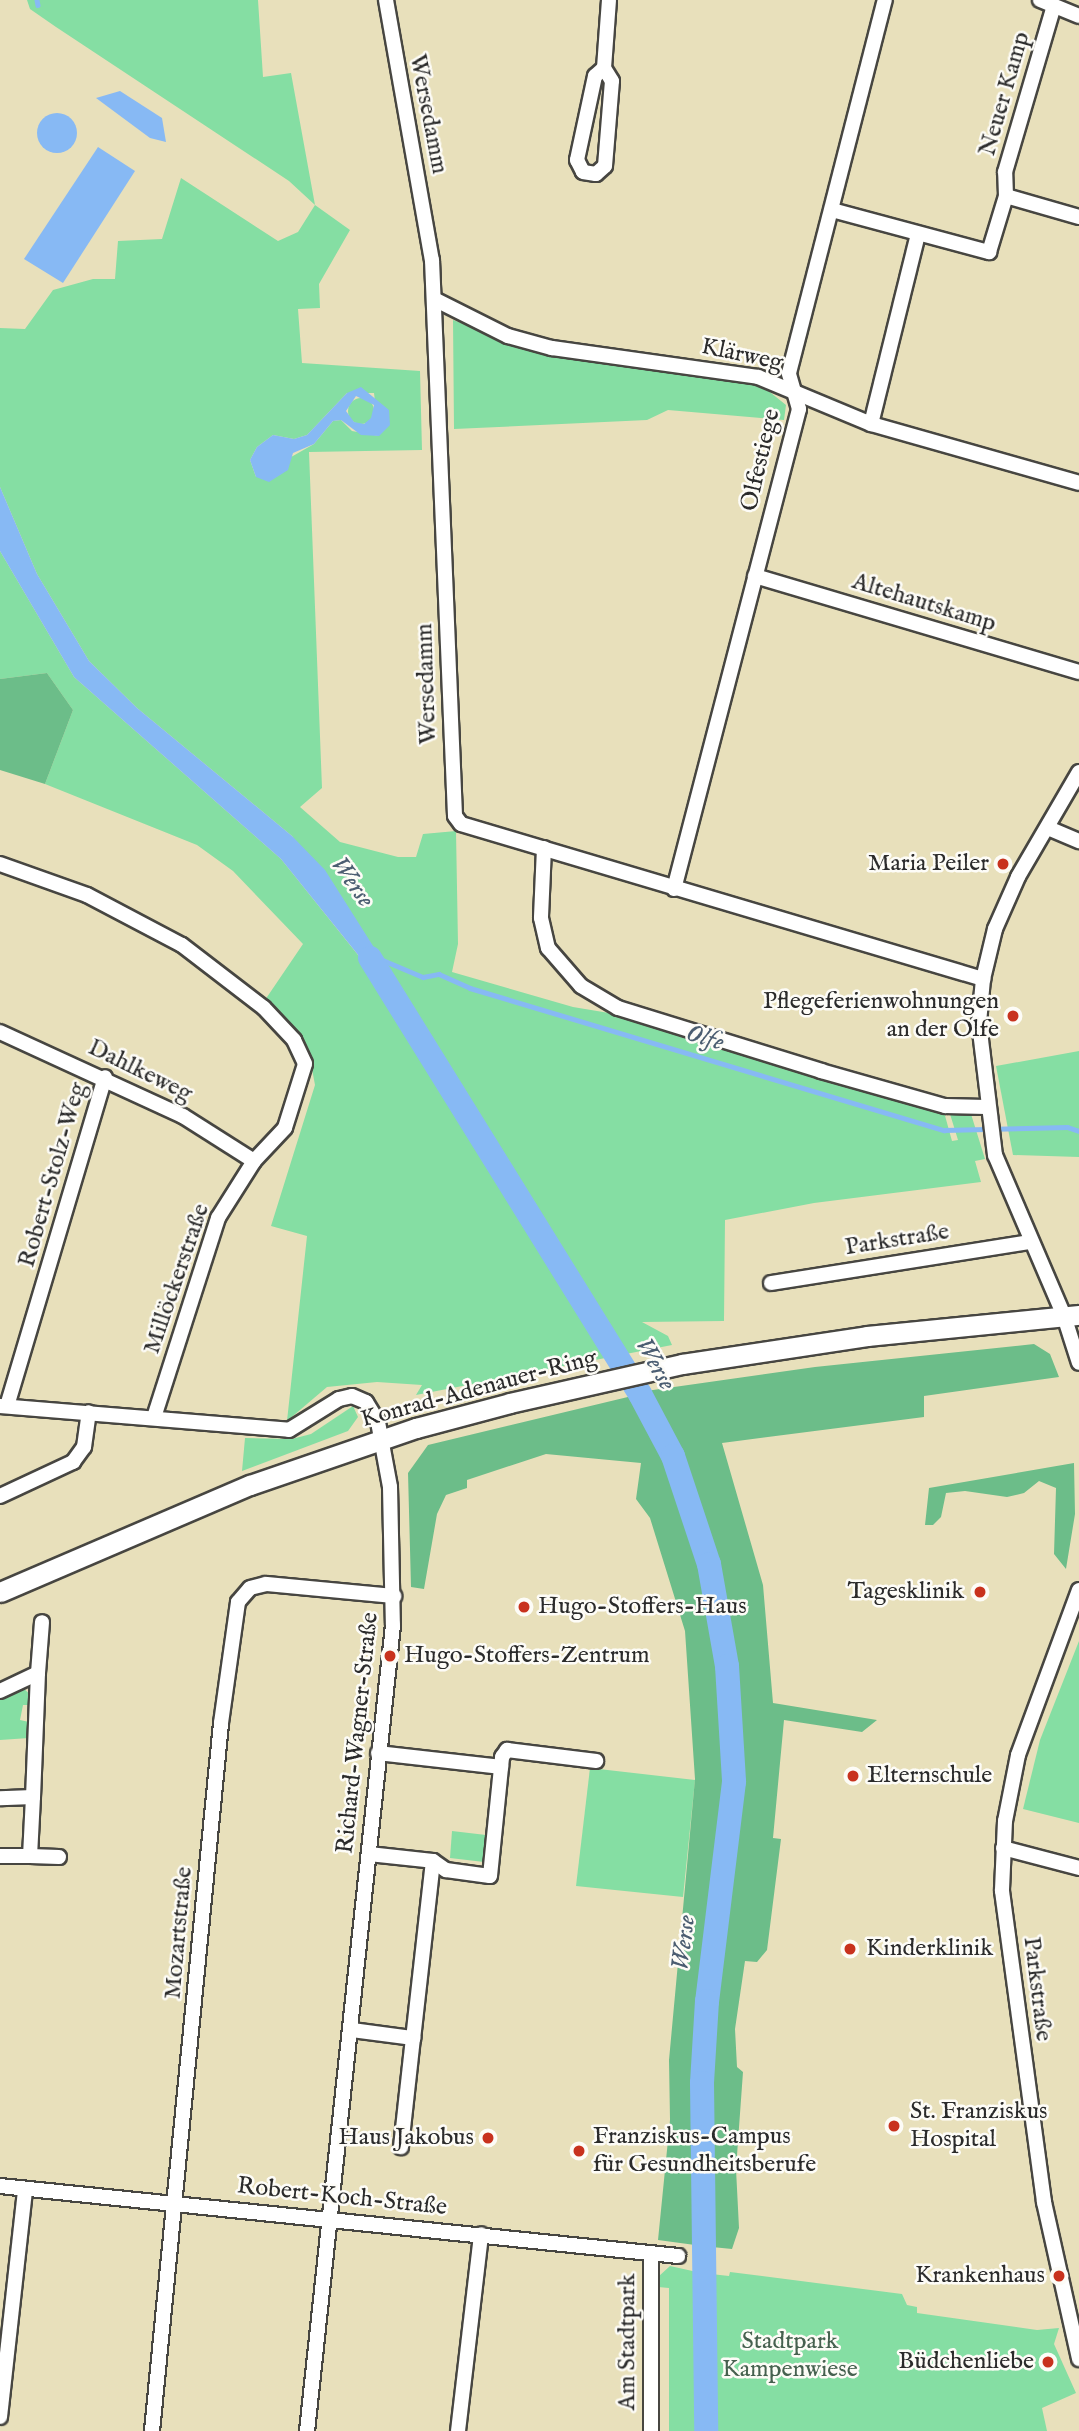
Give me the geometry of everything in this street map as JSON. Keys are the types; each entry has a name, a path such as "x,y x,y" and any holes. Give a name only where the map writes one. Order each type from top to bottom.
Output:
{"main road":[{"name":"Konrad-Adenauer-Ring","path":"0,1592 250,1485 383,1439 601,1382 656,1369 867,1336 1072,1315"}],"street":[{"name":"Wersedamm","path":"386,0 432,261 455,816 461,824 983,979"},
{"path":"604,68 595,76 577,160 583,172 596,174 605,166 612,81 604,68 609,0"},
{"name":"Olfestiege","path":"674,889 799,409 789,373 884,0"},
{"path":"1040,0 1079,16"},
{"name":"Neuer Kamp","path":"832,210 989,252 1006,196 1005,172 1054,6"},
{"name":"Neuer Kamp","path":"1006,196 1079,217"},
{"path":"871,424 918,234"},
{"name":"Klärweg","path":"434,299 469,320 552,348 758,377 871,424 1079,483"},
{"name":"Altehautskamp","path":"755,576 1079,672"},
{"path":"1079,772 1018,877 995,929 983,979 979,1047 990,1130 1030,1242 1072,1315 1079,1363"},
{"path":"1048,828 1079,841"},
{"path":"544,848 541,918 548,948 560,968 590,992 618,1008 843,1077 945,1106 986,1107"},
{"name":"Millöckerstraße","path":"0,864 88,895 135,918 238,987 294,1040 305,1064 299,1093 285,1128 254,1161 218,1218 154,1417"},
{"name":"Dahlkeweg","path":"0,1032 104,1077 183,1116 254,1161"},
{"name":"Robert-Stolz-Weg","path":"4,1406 104,1077"},
{"name":"Parkstraße","path":"771,1283 1030,1242"},
{"path":"4,1406 289,1430 339,1399 352,1396 375,1412 383,1439"},
{"path":"0,1496 73,1462 84,1447 89,1412"},
{"name":"Richard-Wagner-Straße","path":"307,2431 333,2220 394,1596 390,1487 383,1439"},
{"name":"Mozartstraße","path":"152,2431 177,2203 221,1723 238,1602 250,1588 267,1584 394,1596"},
{"name":"Parkstraße","path":"1079,1590 1018,1755 1003,1848 1006,1933 1030,2112 1046,2214 1079,2359"},
{"path":"30,1856 42,1622"},
{"path":"0,1691 38,1672"},
{"path":"369,1854 433,1861 446,1870 489,1876 503,1754 511,1750 596,1761"},
{"path":"378,1753 501,1767"},
{"path":"0,1798 33,1797"},
{"path":"1003,1848 1079,1868"},
{"path":"0,1856 58,1857"},
{"path":"401,2147 433,1861"},
{"path":"352,2030 414,2038"},
{"name":"Robert-Koch-Straße","path":"0,2186 678,2256"},
{"path":"0,2417 25,2189"},
{"path":"458,2431 481,2234"},
{"name":"Am Stadtpark","path":"651,2253 651,2431"}],"green space":[{"path":"27,0 258,0 263,77 291,73 315,205 289,181 30,9"},
{"path":"181,178 278,241 298,232 315,205 350,230 319,284 320,308 298,309 302,363 420,371 422,450 309,452 322,788 300,807 340,842 398,857 416,857 423,834 456,831 458,944 452,972 573,1007 615,1014 944,1112 952,1141 958,1140 950,1114 971,1114 985,1159 975,1161 981,1182 814,1203 725,1220 724,1321 642,1322 668,1336 672,1345 416,1395 422,1385 377,1382 327,1387 287,1421 307,1236 271,1226 315,1085 309,1053 294,1027 265,1000 303,944 233,871 197,845 45,784 73,710 47,673 0,679 0,551 74,677 281,859 362,960 389,985 292,836 137,708 89,661 37,574 0,487 0,328 25,329 53,290 93,279 115,279 118,241 162,239","holes":["347,393 374,393 379,436 352,431 341,420 333,421 314,444 256,477 250,460 257,447 273,435 294,439 307,435"]},
{"path":"453,320 553,357 756,381 786,405 784,420 668,410 647,420 454,429"},
{"path":"361,398 370,402 374,411 370,420 361,424 352,420 348,411 352,402"},
{"path":"47,673 73,710 45,784 0,770 0,679"},
{"path":"1079,1051 1079,1157 1013,1155 996,1066"},
{"path":"1034,1344 1050,1354 1059,1377 924,1396 924,1417 722,1443 763,1585 773,1703 877,1720 862,1732 784,1720 773,1838 781,1839 767,1950 757,1962 745,1961 735,2029 737,2067 743,2072 736,2169 739,2228 732,2249 712,2247 707,2082 711,2003 739,1783 733,1665 715,1562 694,1494 646,1391 815,1367"},
{"path":"632,1396 683,1499 704,1568 722,1668 728,1783 702,2002 695,2245 658,2240 670,2120 669,2060 695,1779 685,1631 650,1518 636,1499 641,1463 546,1454 467,1480 467,1488 446,1495 437,1514 424,1589 411,1587 408,1473 428,1445"},
{"path":"353,1406 358,1417 348,1431 242,1471 245,1438 292,1439 311,1434"},
{"path":"1074,1463 1075,1514 1066,1569 1054,1554 1056,1488 1039,1481 1024,1493 1007,1497 965,1491 946,1493 941,1517 933,1525 925,1525 929,1488"},
{"path":"1079,1641 1079,1823 1023,1809 1040,1740"},
{"path":"24,1689 31,1695 29,1705 23,1705 20,1720 29,1722 29,1738 0,1740 0,1699"},
{"path":"590,1768 695,1780 683,1897 576,1886"},
{"path":"452,1831 486,1835 484,1862 450,1858"},
{"path":"670,2266 697,2272 698,2431 669,2431 669,2288 658,2287 658,2277"},
{"name":"Stadtpark Kampenwiese","path":"730,2272 902,2294 907,2305 917,2307 917,2313 1037,2330 1059,2328 1054,2344 1076,2393 1042,2408 1047,2431 713,2431 711,2274 729,2276"}],"water":[{"path":"120,91 162,118 166,142 150,138 96,98"},
{"path":"57,113 71,119 77,133 71,147 57,153 43,147 37,133 43,119"},
{"path":"98,147 135,171 63,283 24,259"},
{"path":"361,387 389,410 390,425 379,436 361,435 341,420 333,421 314,444 293,453 288,470 269,482 256,477 250,460 257,447 273,435 294,439 307,435 347,393","holes":["356,396 374,405 371,418 364,424 354,422 346,411"]},
{"path":"0,487 37,574 89,661 137,708 292,836 325,870 375,949 390,986 367,966 281,859 74,677 0,551"}],"waterway":[{"path":"37,0 38,5"},
{"name":"Werse","path":"370,958 640,1394 673,1456 709,1564 727,1666 734,1782 707,2001 702,2083 706,2431"},
{"name":"Olfe","path":"378,958 423,977 439,974 470,988 944,1130 1067,1127 1079,1131"}],"place":[{"name":"Maria Peiler","path":"1003,864"},
{"name":"Pflegeferienwohnungen an der Olfe","path":"1013,1016"},
{"name":"Tagesklinik","path":"980,1592"},
{"name":"Hugo-Stoffers-Haus","path":"524,1607"},
{"name":"Hugo-Stoffers-Zentrum","path":"390,1656"},
{"name":"Elternschule","path":"853,1776"},
{"name":"Kinderklinik","path":"850,1949"},
{"name":"St. Franziskus Hospital","path":"894,2126"},
{"name":"Haus Jakobus","path":"488,2138"},
{"name":"Franziskus-Campus für Gesundheitsberufe","path":"579,2151"},
{"name":"Krankenhaus","path":"1059,2276"},
{"name":"Büdchenliebe","path":"1048,2362"}]}
